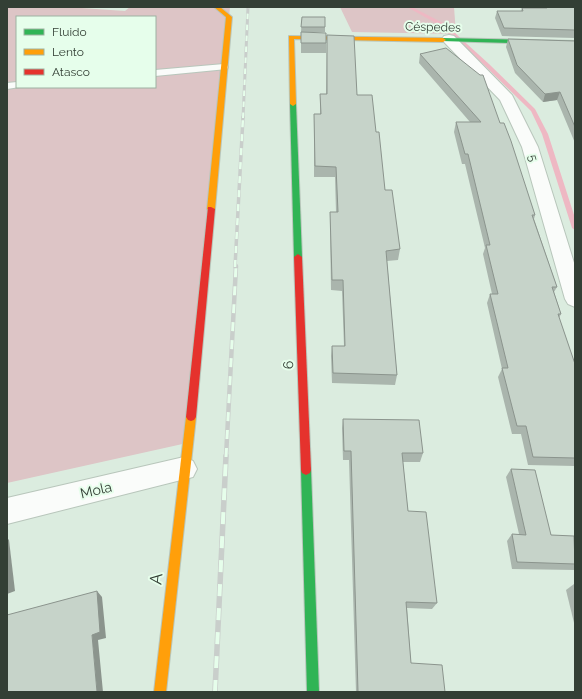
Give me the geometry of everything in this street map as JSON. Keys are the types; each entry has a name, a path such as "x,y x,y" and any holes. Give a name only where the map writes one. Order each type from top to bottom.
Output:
{"street":[{"name":"A","path":"160,692 195,382 229,17 217,7"},
{"name":"Céspedes","path":"291,37 450,39 575,43"},
{"name":"6","path":"291,37 313,692"},
{"name":"5","path":"450,39 507,98 530,147 575,299"},
{"name":"Mola","path":"7,510 184,470"}],"lane":[{"path":"156,73 224,67"}],"shaded area":[{"path":"7,7 67,7 125,11 130,7 230,7 187,443 7,483"},
{"path":"340,7 454,7 456,34 352,32"}],"building":[{"path":"575,7 575,30 504,28 497,11 523,11 522,8"},
{"path":"302,17 325,17 325,27 301,27"},
{"path":"301,32 326,33 326,43 301,43"},
{"path":"327,35 354,36 357,95 372,95 376,132 379,132 385,190 392,190 400,249 386,251 397,375 333,373 332,346 345,346 343,280 332,280 330,212 338,212 336,167 315,166 314,114 321,114 320,94 327,94"},
{"path":"508,39 575,41 575,127 560,92 545,94 517,65"},
{"path":"446,48 480,75 483,75 500,123 504,123 511,141 535,215 532,215 557,287 552,287 561,314 558,314 575,364 575,458 533,457 526,426 517,426 502,368 508,368 490,294 498,294 486,245 490,245 468,154 465,154 456,122 481,122 420,54"},
{"path":"343,419 419,420 423,453 402,453 408,511 426,512 437,603 406,602 411,663 442,665 445,692 358,692 351,451 344,451"},
{"path":"511,469 535,470 551,535 574,536 575,564 517,562 512,534 526,535"},
{"path":"97,591 100,632 92,635 97,692 7,692 7,615"}],"waterway":[{"path":"409,7 443,25 533,110 545,134 575,228"}],"railway":[{"path":"243,118 248,7"},
{"path":"235,267 243,117"},
{"path":"226,457 236,266"},
{"path":"215,692 226,456"}],"traffic: fast":[{"path":"443,40 575,43"},
{"path":"293,104 298,257"},
{"path":"306,470 313,692"}],"traffic: slow":[{"path":"211,209 229,17 217,7"},
{"path":"293,104 291,37 443,40"},
{"path":"160,692 191,417"}],"traffic: jam":[{"path":"191,417 211,209"},
{"path":"298,257 306,470"}]}
